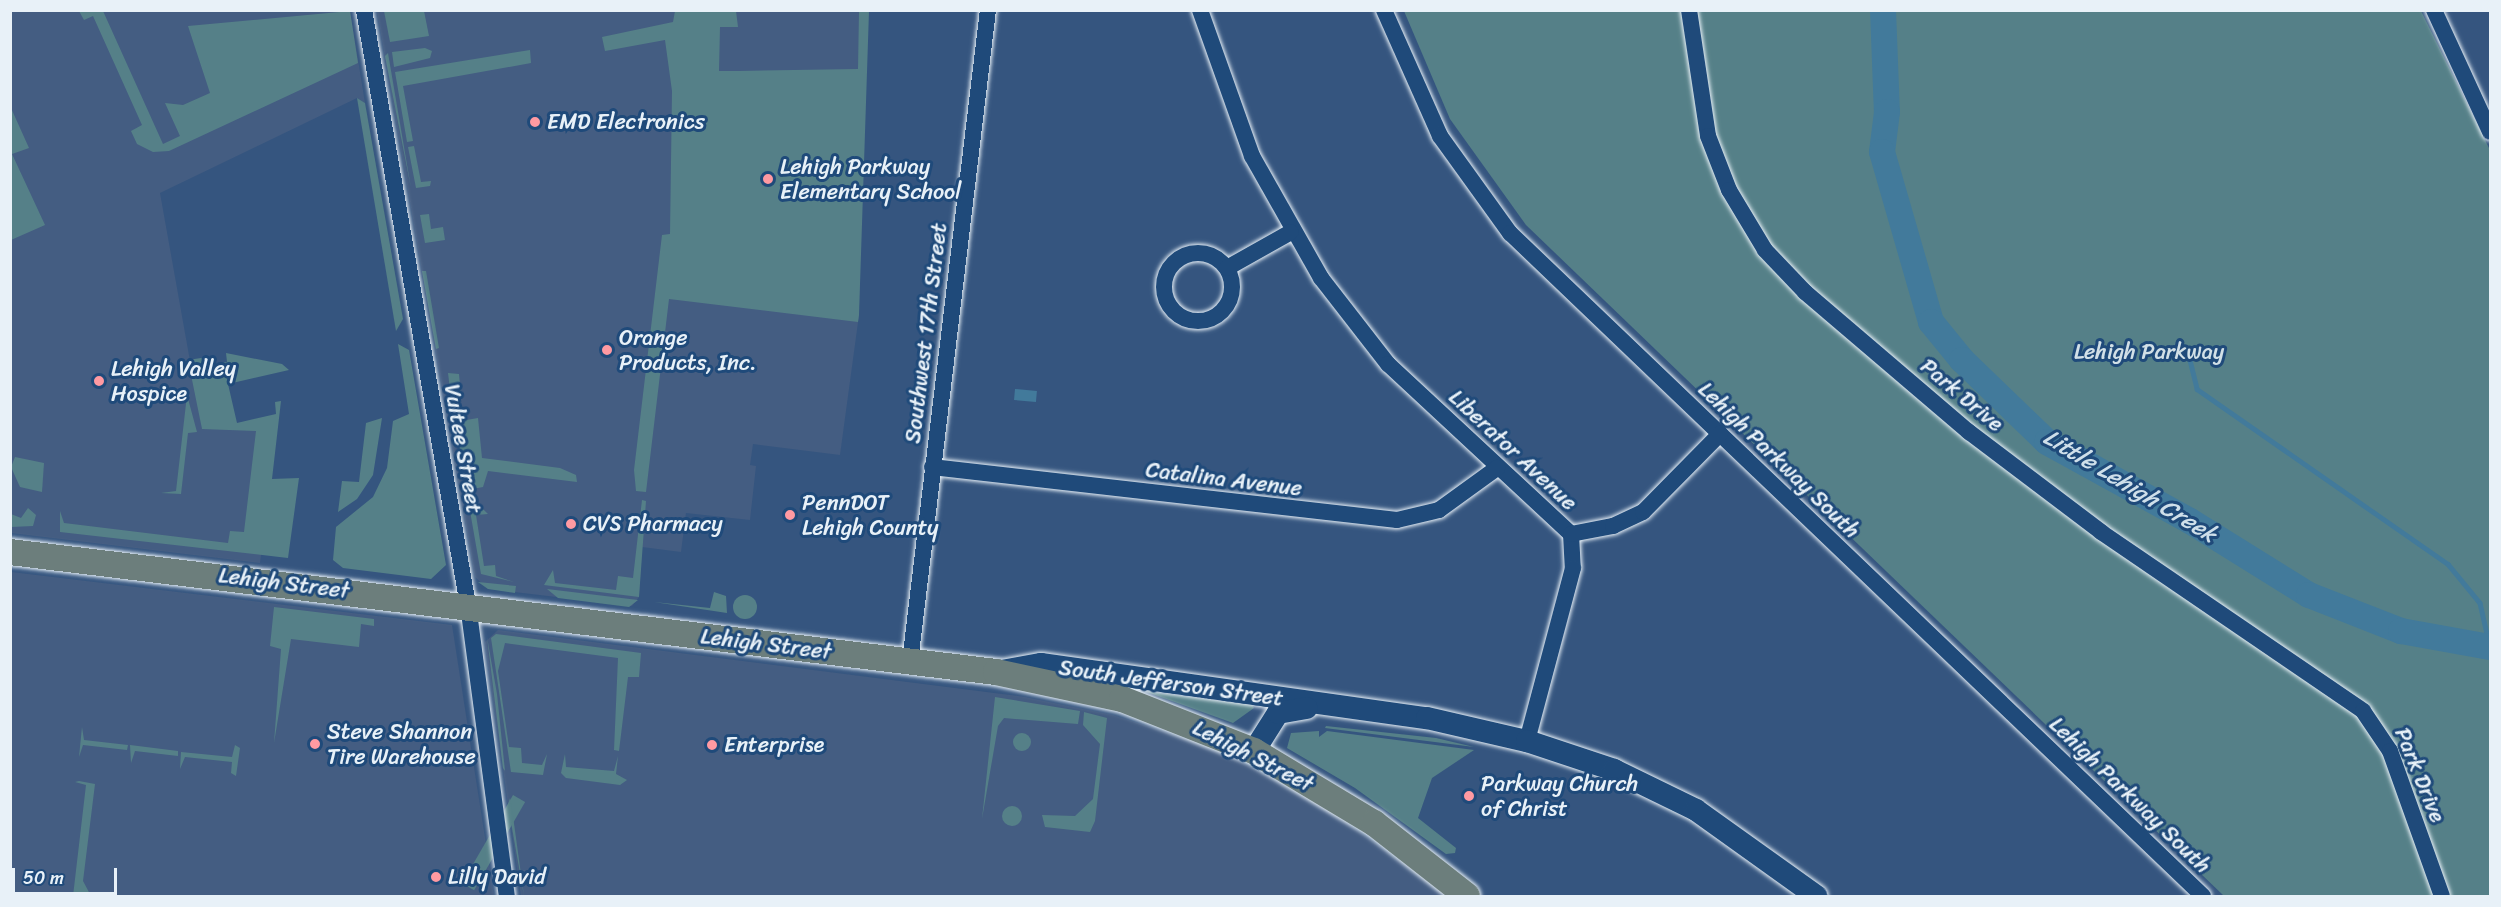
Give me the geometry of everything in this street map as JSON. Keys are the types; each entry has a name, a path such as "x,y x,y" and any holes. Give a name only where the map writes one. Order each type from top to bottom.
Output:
{"main road":[{"name":"Lehigh Street","path":"10,552 468,605 996,672 1122,699 1254,751 1374,823 1467,897"},
{"name":"South Jefferson Street","path":"996,672 1041,664 1427,718 1527,741 1614,770 1696,810 1816,897"},
{"name":"South Jefferson Street","path":"1254,751 1278,713 1297,708 1347,708"}],"street":[{"name":"Vultee Street","path":"364,10 468,605 507,897"},
{"name":"Southwest 17th Street","path":"910,662 987,10"},
{"name":"Liberator Avenue","path":"1200,10 1240,130 1291,232 1388,364 1497,468 1572,534 1573,568 1527,741"},
{"name":"Lehigh Parkway South","path":"1384,10 1421,100 1485,202 1538,263 2204,897"},
{"name":"Park Drive","path":"1689,10 1712,147 1729,190 1765,250 1805,292 1968,432 2101,532 2363,711 2391,751 2442,897"},
{"path":"2434,10 2490,132"},
{"path":"1227,268 1291,232"},
{"path":"1210,255 1227,268 1229,302 1213,318 1190,321 1171,308 1164,287 1178,259 1210,255"},
{"path":"1572,534 1613,526 1643,512 1720,434"},
{"name":"Catalina Avenue","path":"932,467 1397,520 1458,501 1497,468"}],"shaded area":[{"path":"10,11 350,11 365,103 357,98 160,193 202,428 278,417 260,563 11,533"},
{"path":"377,11 863,11 859,315 840,455 753,444 750,465 756,466 750,520 686,513 681,552 642,547 639,597 632,606 488,589 475,577"},
{"path":"1015,389 1037,391 1036,402 1014,400"},
{"path":"11,572 452,625 494,896 11,896"},
{"path":"498,630 1025,697 1113,715 1208,746 1312,798 1449,896 521,896 485,642"}],"green space":[{"path":"79,11 103,11 163,144 180,136 165,103 183,105 210,93 188,26 350,11 358,63 169,151 153,152 137,144 131,131 142,125 93,16 84,20"},
{"path":"384,11 424,11 429,36 390,42"},
{"name":"Lehigh Parkway Elementary School","path":"675,11 736,11 738,27 720,27 719,71 739,71 858,69 859,11 869,11 859,315 858,322 669,299 646,492 636,491 634,470 662,235 670,234 672,91 665,40 605,51 602,37 673,22"},
{"name":"Lehigh Parkway","path":"1404,11 2421,11 2490,150 2490,896 2224,896 1526,225 1450,119"},
{"path":"425,48 432,51 430,58 394,67 392,52"},
{"path":"530,50 531,63 403,86 413,141 407,142 395,72"},
{"path":"388,53 411,188 385,56"},
{"path":"357,98 365,103 403,319 396,331"},
{"path":"11,108 29,148 12,154 45,225 11,240"},
{"path":"414,146 421,182 431,181 430,186 416,188 408,147"},
{"path":"429,214 431,229 443,227 445,240 425,243 420,215"},
{"path":"422,271 426,271 439,348 436,349"},
{"path":"398,344 409,350 446,565 431,579 343,568 333,560 336,527 373,497 387,468 393,421 409,414"},
{"path":"226,353 282,364 289,370 228,384 237,423 276,414 275,402 281,401 272,479 299,478 288,558 60,532 60,511 64,523 228,543 230,531 244,532 256,431 202,429 188,360 214,356 216,364 227,362"},
{"path":"448,373 459,374 461,397 451,398"},
{"path":"187,395 197,432 188,433 181,494 161,493 176,491"},
{"path":"382,418 373,475 357,499 338,512 342,481 359,482 366,423"},
{"path":"478,418 482,458 560,468 576,475 577,482 488,471 483,487 467,490 455,422"},
{"path":"15,457 44,463 42,492 20,487 11,467"},
{"path":"642,500 646,501 639,597 544,585 553,570 555,583 616,590 618,576 633,578"},
{"path":"481,507 488,514 476,515 484,566 495,565 496,576 514,582 481,574 470,511"},
{"path":"28,508 36,515 33,526 11,527 11,514 21,518"},
{"path":"478,582 516,586 515,593 488,589"},
{"path":"547,589 638,600 629,607 558,598"},
{"path":"714,592 726,596 727,613 654,602 710,608"},
{"path":"745,595 754,598 757,607 754,616 745,619 736,616 733,607 736,598"},
{"path":"274,607 374,619 374,626 361,624 359,647 291,639 274,743 281,649 270,646"},
{"path":"496,634 641,653 639,677 628,677 619,751 614,750 618,658 505,643 498,671 509,747 521,748 522,763 542,765 547,754 543,775 511,772 491,638"},
{"path":"487,637 497,694 505,771 503,768"},
{"path":"1144,691 1252,705 1254,708 1233,723"},
{"path":"995,697 1080,711 1078,724 1004,718 998,726 982,819"},
{"path":"1084,712 1107,718 1095,821 1090,832 1045,827 1042,815 1075,816 1093,799 1100,744 1083,725"},
{"path":"1326,726 1436,738 1474,747 1325,728"},
{"path":"82,727 84,740 128,745 127,750 83,745 79,757"},
{"path":"1319,731 1319,737 1327,731 1474,750 1432,778 1418,818 1456,848 1455,853 1446,854 1355,788 1287,748 1291,733"},
{"path":"1022,733 1028,736 1031,742 1028,748 1022,751 1016,748 1013,742 1016,736"},
{"path":"130,745 178,751 178,756 135,751 131,763"},
{"path":"235,745 240,748 236,776 231,773 232,762 185,757 180,769 181,752 232,757"},
{"path":"565,754 566,767 614,771 618,756 616,774 627,780 620,785 566,778 561,773"},
{"path":"75,782 95,784 83,881 91,896 73,896 86,785"},
{"path":"513,795 525,802 474,890 462,883"},
{"path":"510,798 512,809 524,896 508,805"},
{"path":"1012,806 1019,809 1022,816 1019,823 1012,826 1005,823 1002,816 1005,809"}],"waterway":[{"name":"Little Lehigh Creek","path":"1883,10 1887,112 1882,152 1931,322 1962,360 2047,442 2190,521 2309,595 2401,631 2490,647"},
{"path":"2189,356 2197,389 2448,564 2480,603 2490,647"}],"place":[{"name":"EMD Electronics","path":"535,122"},
{"name":"Lehigh Parkway Elementary School","path":"768,179"},
{"name":"Orange Products, Inc.","path":"607,350"},
{"name":"Lehigh Valley Hospice","path":"99,381"},
{"name":"PennDOT Lehigh County","path":"790,515"},
{"name":"CVS Pharmacy","path":"571,524"},
{"name":"Steve Shannon Tire Warehouse","path":"315,744"},
{"name":"Enterprise","path":"712,745"},
{"name":"Parkway Church of Christ","path":"1469,796"},
{"name":"Lilly David","path":"436,877"}]}
